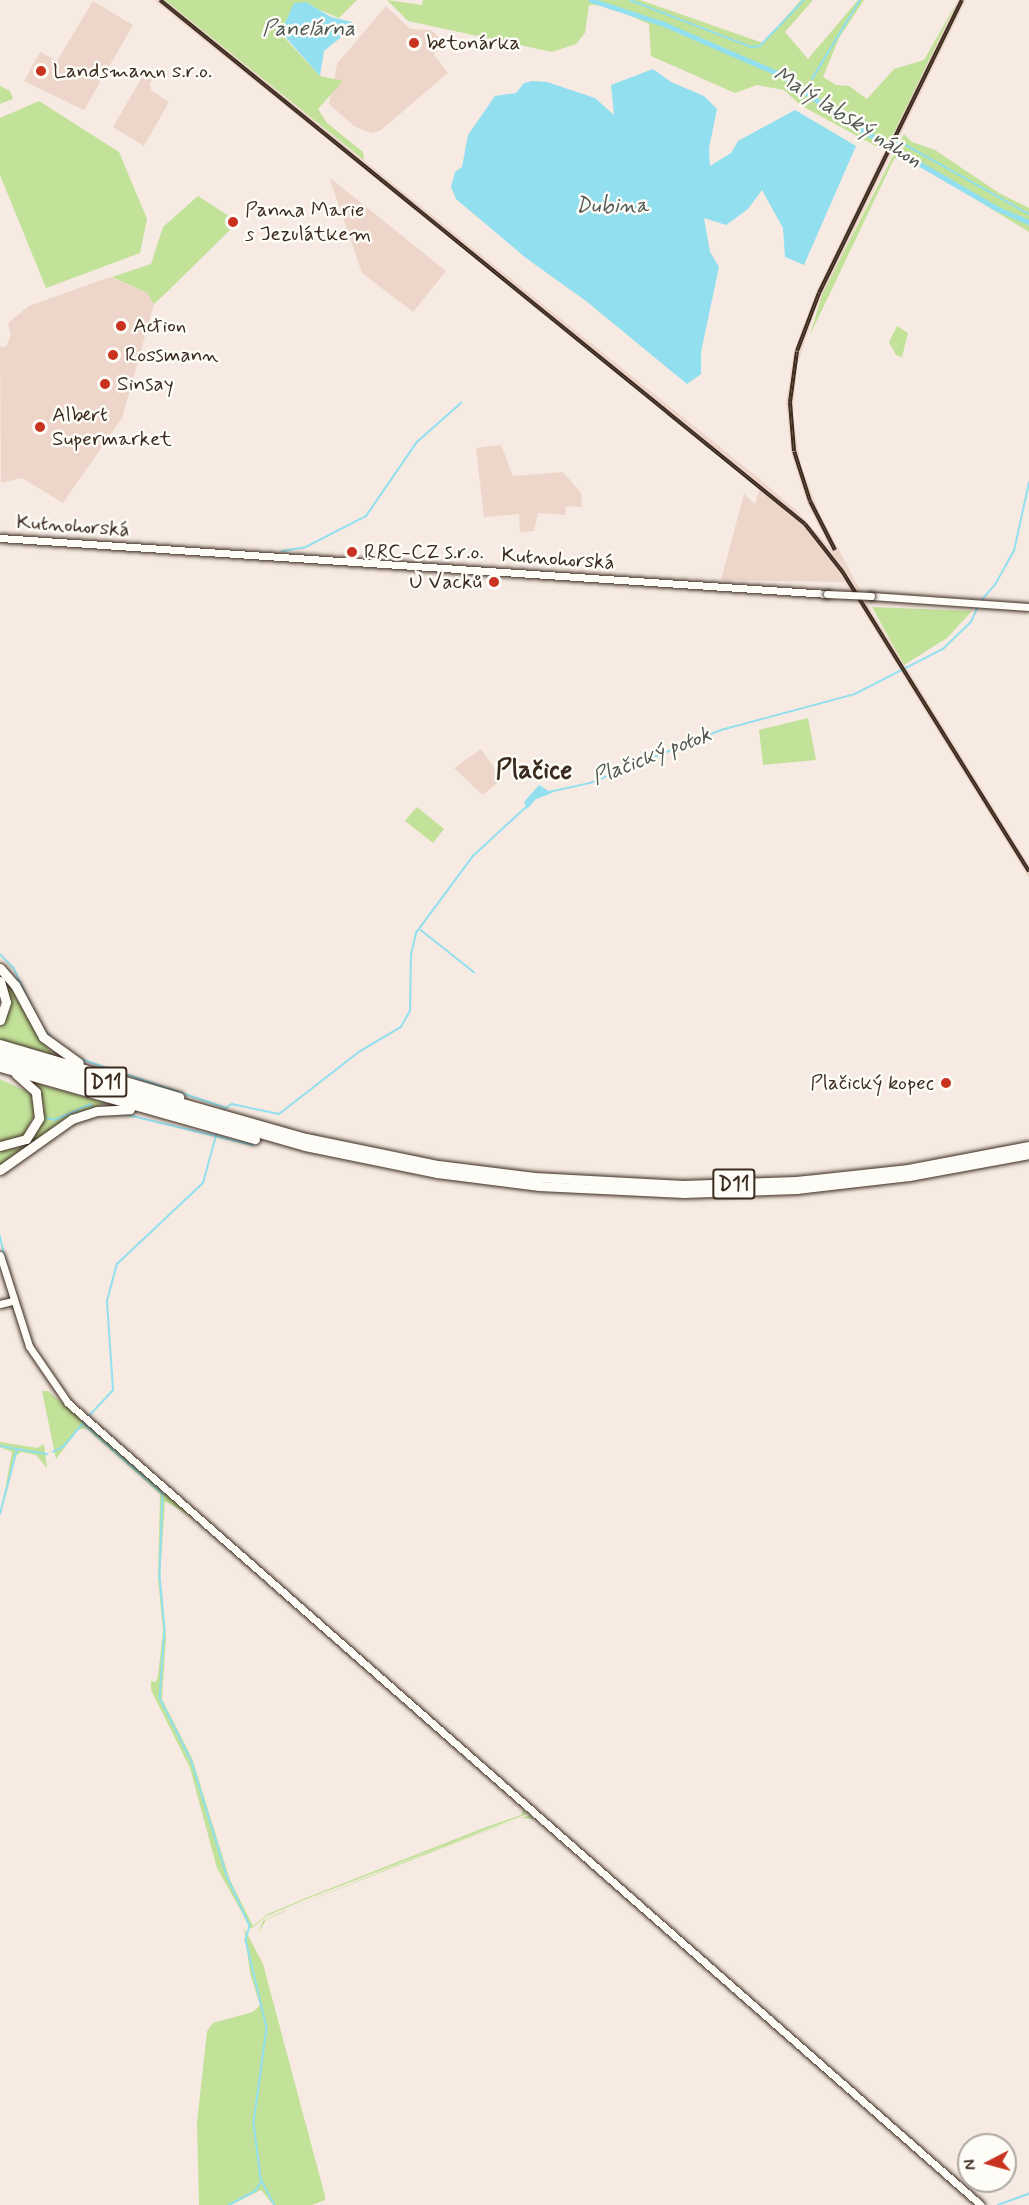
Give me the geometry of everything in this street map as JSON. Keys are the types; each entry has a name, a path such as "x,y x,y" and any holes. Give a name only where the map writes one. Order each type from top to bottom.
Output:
{"highway":[{"path":"0,968 51,1045 101,1074"},
{"path":"0,981 6,998 0,1020"},
{"path":"0,1044 101,1074 224,1122"},
{"name":"D11","path":"0,1051 224,1122 325,1151 494,1181 684,1193 852,1184 1029,1154"},
{"path":"0,1146 15,1144 29,1136 40,1110 30,1085 1,1064"},
{"name":"D11","path":"1,1064 210,1117"},
{"name":"D11","path":"1,1064 151,1111 210,1117"},
{"path":"0,1170 79,1116 111,1109 151,1111"},
{"name":"D11","path":"224,1122 257,1126 453,1167 639,1184 740,1184 852,1176 1029,1146"}],"main road":[{"name":"Kutnohorská","path":"0,538 1029,607"},
{"path":"0,1255 12,1301 36,1360 55,1387 88,1422 981,2205"},
{"path":"0,1304 12,1301"}],"shaded area":[{"path":"154,0 165,0 751,472 797,511 830,548 807,503 791,452 786,402 794,351 816,292 958,0 966,0 815,311 797,366 793,414 800,463 819,512 869,607 1029,865 1029,878 845,582 721,580 744,494 755,504 760,488"},
{"path":"93,1 133,25 84,110 24,81 40,52 57,61"},
{"path":"386,6 410,29 431,30 438,36 434,55 448,73 381,130 371,133 354,126 329,104 337,64"},
{"path":"145,72 155,76 150,83 151,90 169,102 144,146 113,127"},
{"path":"329,177 446,271 413,312 362,273"},
{"path":"110,277 147,293 154,304 122,418 63,503 22,478 1,483 0,347 6,346 11,335 8,323 29,306"},
{"path":"501,445 513,476 563,472 581,493 582,507 566,506 565,515 538,513 534,531 520,532 519,514 484,517 476,448"},
{"path":"481,749 502,779 483,795 454,768"}],"green space":[{"path":"165,0 357,0 339,18 310,6 290,13 280,33 320,76 343,81 318,109 327,123 363,152 364,160"},
{"path":"387,0 422,5 423,0 640,0 763,43 801,0 813,0 785,32 808,59 858,0 864,0 839,38 823,77 836,85 849,86 867,99 894,69 924,60 958,0 885,151 800,105 784,90 757,85 735,93 651,56 649,24 606,5 589,5 585,33 576,44 552,52 408,21"},
{"path":"0,86 10,91 13,99 0,104"},
{"path":"39,101 119,152 147,219 140,253 46,288 0,175 0,118"},
{"path":"904,134 912,142 935,150 999,193 1029,208 1029,232 938,176 901,157 894,159 810,335 822,295"},
{"path":"198,196 238,222 168,291 154,304 147,293 112,277 151,264 163,227"},
{"path":"897,326 908,333 902,357 896,355 889,342"},
{"path":"872,607 972,611 947,638 904,665"},
{"path":"808,718 816,760 763,765 759,730"},
{"path":"417,807 444,829 433,843 405,821"},
{"path":"6,977 41,1039 54,1056 0,1040 0,1027 11,1008"},
{"path":"0,1079 30,1093 36,1110 24,1136 11,1141 0,1141"},
{"path":"34,1083 106,1103 69,1117 0,1167 0,1150 24,1147 40,1127 44,1107 39,1086"},
{"path":"42,1391 48,1391 195,1519 165,1501 160,1577 166,1637 162,1699 192,1758 230,1880 253,1926 268,1914 306,1898 521,1815 523,1810 527,1814 304,1900 267,1916 251,1929 217,1868 190,1768 151,1690 151,1681 156,1682 158,1676 163,1631 158,1579 160,1494 86,1428 78,1430 56,1459"},
{"path":"0,1442 37,1448 44,1444 47,1468 36,1455 21,1452 16,1456 0,1517 12,1452 0,1447"},
{"path":"530,1815 533,1819 522,1818 291,1908 266,1920 257,1935 263,1921 281,1912 452,1843"},
{"path":"244,1928 263,1964 325,2196 325,2200 312,2205 273,2205 261,2190 231,2205 199,2205 197,2123 207,2031 213,2023 253,2012 260,2005 250,1973"}],"water":[{"name":"Panelárna","path":"306,2 331,17 352,22 350,30 324,51 320,76 281,32 294,3"},
{"name":"Dubina","path":"653,69 671,82 704,96 717,109 709,148 710,166 731,153 738,141 795,110 856,146 804,265 785,257 783,228 762,190 748,209 726,225 704,218 710,252 719,267 701,352 701,374 687,384 586,301 526,258 456,199 451,187 455,172 462,167 468,135 495,96 516,93 524,83 547,82 595,98 614,115 611,85"},
{"path":"539,785 552,793 536,799 527,809 524,802"}],"waterway":[{"name":"Malý labský náhon","path":"591,0 664,24 784,76 841,118 998,209 1029,222"},
{"path":"630,0 751,47 760,46 804,0"},
{"path":"812,79 860,0"},
{"path":"894,147 897,143 904,144 1029,214"},
{"path":"282,551 306,547 366,516 417,442 461,403"},
{"name":"Plačický potok","path":"980,602 995,585 1014,551 1029,483"},
{"name":"Plačický potok","path":"549,792 590,783 721,730 855,694 943,649 971,622 978,606"},
{"name":"Plačický potok","path":"223,1110 232,1104 279,1114 359,1052 401,1027 410,1011 411,955 416,933 473,856 525,808"},
{"path":"421,930 474,972"},
{"path":"0,954 14,968 33,1009"},
{"path":"42,1027 51,1037"},
{"path":"81,1059 224,1107"},
{"path":"47,1118 55,1120 91,1104 93,1109"},
{"path":"124,1114 253,1145"},
{"name":"Plačický potok","path":"89,1416 113,1390 107,1301 117,1264 203,1183 217,1132"},
{"path":"0,1235 8,1270"},
{"path":"53,1452 63,1447 83,1423 163,1494 160,1576 165,1629 160,1698 192,1762 227,1876 250,1926 246,1940 267,2028 254,2123 261,2179 275,2205"},
{"name":"Plačický potok","path":"0,1446 47,1454"},
{"path":"0,1514 17,1449"},
{"path":"229,2205 255,2191 261,2182"},
{"path":"998,2205 1029,2194"}],"railway":[{"path":"160,0 805,524 842,571 1029,872"},
{"path":"835,550 810,501 794,451 790,402 797,351 819,293 962,0"}],"place":[{"name":"betonárka","path":"414,43"},
{"name":"Landsmann s.r.o.","path":"41,71"},
{"name":"Panna Marie s Jezulátkem","path":"233,222"},
{"name":"Action","path":"121,326"},
{"name":"Rossmann","path":"113,355"},
{"name":"Sinsay","path":"105,384"},
{"name":"Albert Supermarket","path":"40,427"},
{"name":"RRC-CZ s.r.o.","path":"352,552"},
{"name":"U Vacků","path":"494,582"},
{"name":"Plačický kopec","path":"946,1083"}],"district":[{"name":"Plačice","path":"534,771"}]}
